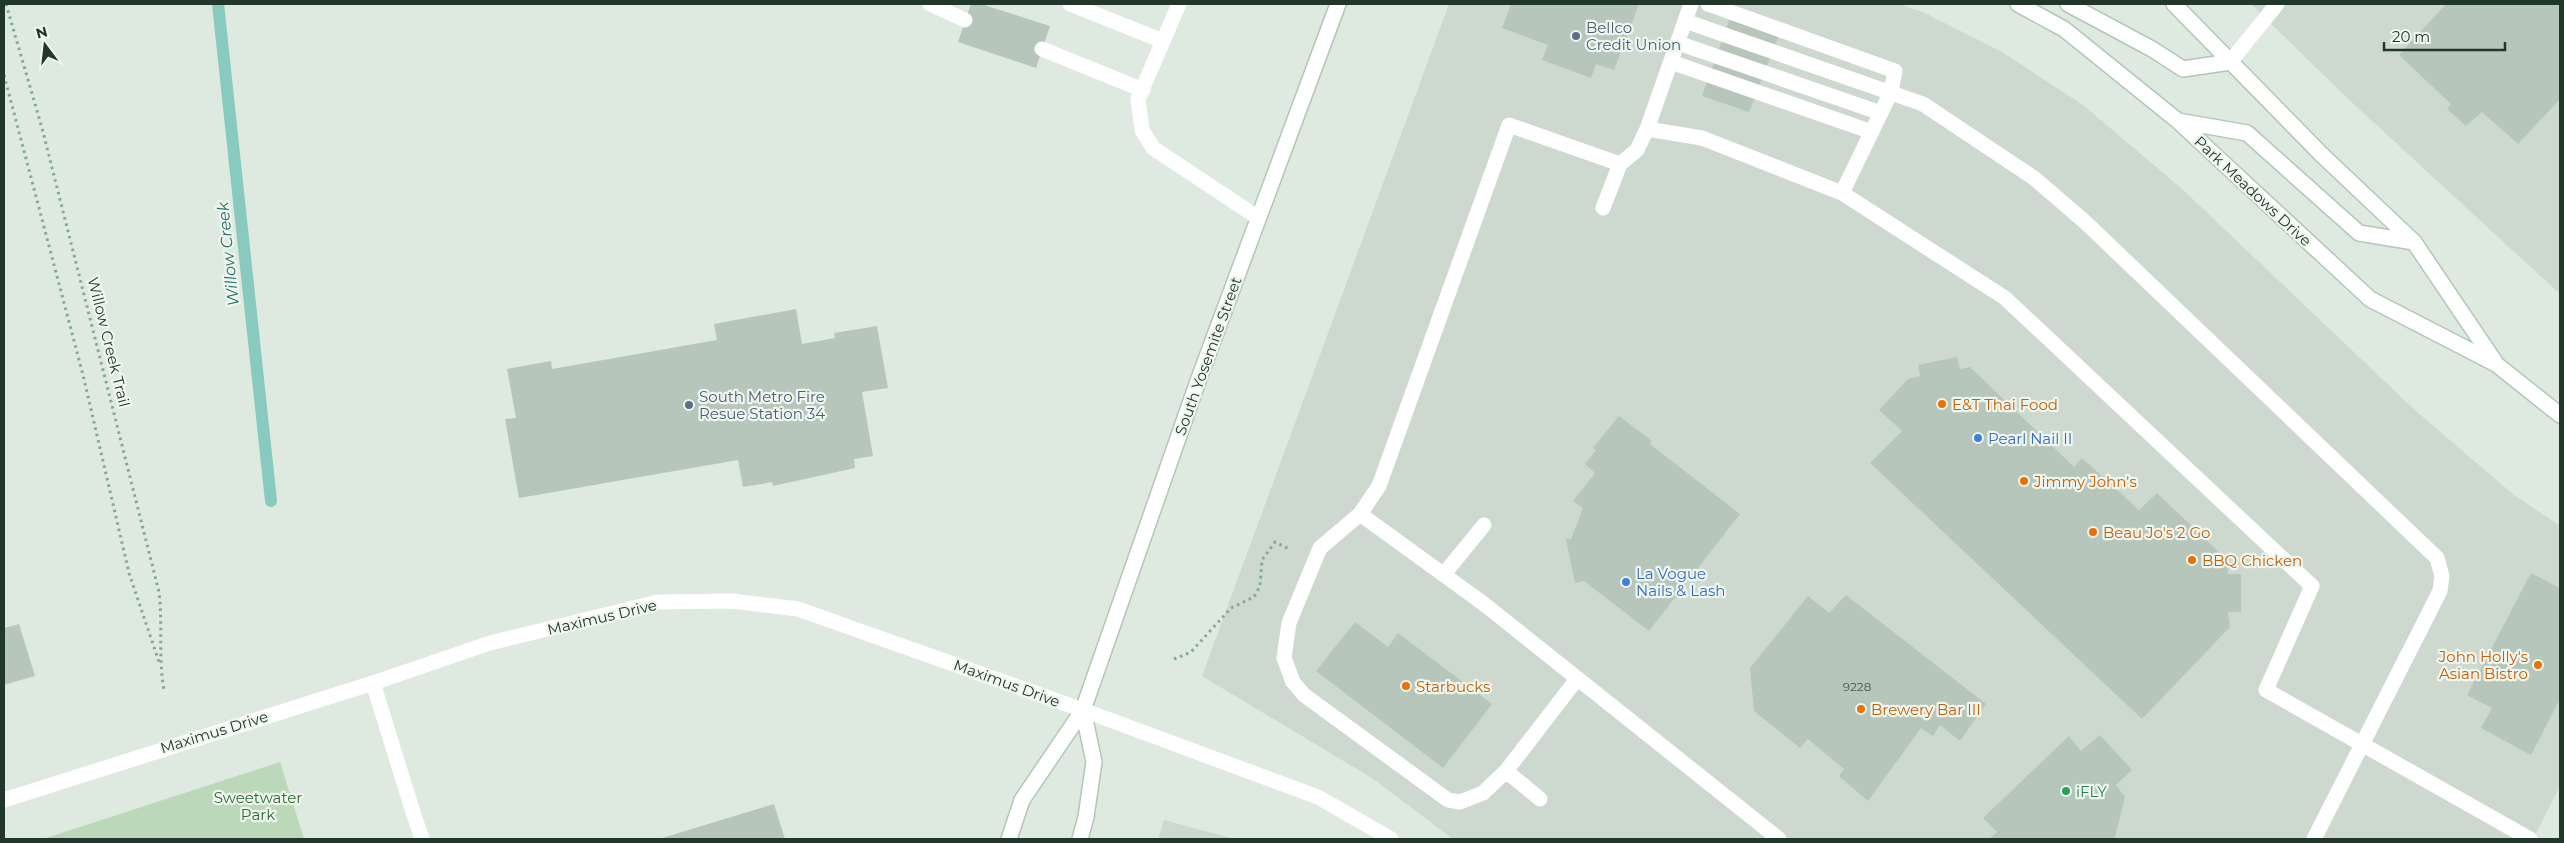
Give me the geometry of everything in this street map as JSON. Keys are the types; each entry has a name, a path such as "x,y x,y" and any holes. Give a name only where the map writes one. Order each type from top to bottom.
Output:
{"main road":[{"path":"930,4 965,20"},
{"path":"1070,4 1163,41"},
{"path":"1179,4 1138,99 1142,130 1153,148 1258,217"},
{"name":"South Yosemite Street","path":"1009,839 1022,800 1083,710 1258,217 1338,4"},
{"path":"1603,208 1620,164 1637,150 1647,128 1691,4"},
{"path":"1708,4 1895,71 1891,92 1842,194"},
{"name":"Park Meadows Drive","path":"2018,4 2064,29 2178,121 2370,299 2496,364 2560,415"},
{"path":"2068,4 2152,49 2183,69 2230,62 2277,4"},
{"name":"Park Meadows Drive","path":"2174,4 2322,155 2414,242 2496,364"},
{"path":"1685,21 1923,104 2034,178 2084,221 2437,558 2442,576 2440,591 2314,839"},
{"path":"1678,43 1881,113"},
{"path":"1042,49 1143,90"},
{"path":"1671,62 1872,132"},
{"path":"2178,121 2247,133 2359,233 2414,242"},
{"path":"1577,679 1506,771 1483,793 1460,802 1448,800 1304,695 1293,682 1284,658 1288,624 1320,548 1360,514 1380,486 1509,124 1620,164"},
{"path":"1647,128 1702,138 1842,194 2005,298 2312,586 2266,690 2530,839"},
{"path":"1360,514 1444,574 1779,839"},
{"path":"1444,574 1484,525"},
{"name":"Maximus Drive","path":"4,800 373,683 490,643 658,602 732,601 798,609 1083,710 1318,797 1391,839"},
{"path":"373,683 422,839"},
{"path":"1080,839 1086,817 1094,762 1083,710"},
{"path":"1506,771 1540,800"}],"path":[{"name":"Willow Creek Trail","path":"6,4 45,138 159,592 162,612 160,666 164,690"},
{"path":"4,75 83,375 129,573 160,666"},
{"path":"1174,659 1191,652 1231,608 1254,597 1260,586 1262,560 1275,542 1316,559"}],"shaded area":[{"path":"1449,4 1899,4 1923,12 2002,52 2083,105 2182,189 2417,412 2514,495 2560,526 2560,786 2533,839 1453,839 1372,778 1202,676"},
{"path":"2251,4 2560,4 2560,294 2344,95"},
{"path":"1164,820 1235,839 1158,839"}],"green space":[{"name":"Sweetwater Park","path":"280,762 304,839 43,839"}],"building":[{"path":"971,4 981,4 1050,26 1036,68 958,42"},
{"name":"Bellco Credit Union","path":"1511,4 1639,4 1614,70 1596,64 1591,78 1542,60 1548,45 1502,28"},
{"path":"2446,4 2560,4 2560,99 2518,144 2482,112 2466,126 2447,109 2451,104 2399,55"},
{"path":"1733,10 1782,27 1749,112 1702,96"},
{"name":"South Metro Fire Resue Station 34","path":"796,309 802,344 835,338 834,333 877,326 888,388 862,392 873,456 854,459 855,468 773,486 772,482 743,487 738,460 519,498 505,419 516,418 507,369 551,361 552,369 717,340 714,324"},
{"path":"1957,357 1960,369 1970,367 2074,467 2082,458 2139,510 2157,493 2228,561 2228,574 2241,574 2241,612 2228,612 2230,627 2142,719 1870,463 1902,431 1879,410 1908,379 1920,376 1918,365"},
{"path":"1619,416 1652,441 1650,444 1740,514 1649,631 1584,581 1575,583 1566,539 1571,539 1583,508 1573,501 1595,473 1585,464 1596,450 1593,448"},
{"path":"2531,573 2560,588 2560,699 2531,755 2481,728 2492,708 2467,695"},
{"path":"1846,595 1986,704 1960,741 1940,725 1933,736 1921,728 1868,801 1839,776 1844,769 1808,739 1800,748 1754,711 1750,668 1808,596 1829,613"},
{"path":"1355,622 1388,647 1398,633 1492,704 1443,768 1316,671"},
{"path":"19,624 35,676 4,685 4,628"},
{"name":"iFLY","path":"2100,735 2132,770 2116,785 2125,797 2115,837 2112,839 1989,839 1997,832 1983,818 2069,736 2081,751"},
{"path":"774,804 785,839 659,839"}],"waterway":[{"name":"Willow Creek","path":"218,4 271,501"}],"place":[{"name":"Bellco Credit Union","path":"1576,36"},
{"name":"E&T Thai Food","path":"1942,404"},
{"name":"South Metro Fire Resue Station 34","path":"689,405"},
{"name":"Pearl Nail II","path":"1978,438"},
{"name":"Jimmy John's","path":"2024,481"},
{"name":"Beau Jo's 2 Go","path":"2093,532"},
{"name":"BBQ Chicken","path":"2192,560"},
{"name":"La Vogue Nails & Lash","path":"1626,582"},
{"name":"John Holly's Asian Bistro","path":"2538,665"},
{"name":"Starbucks","path":"1406,686"},
{"name":"Brewery Bar III","path":"1861,709"},
{"name":"iFLY","path":"2066,791"}]}
